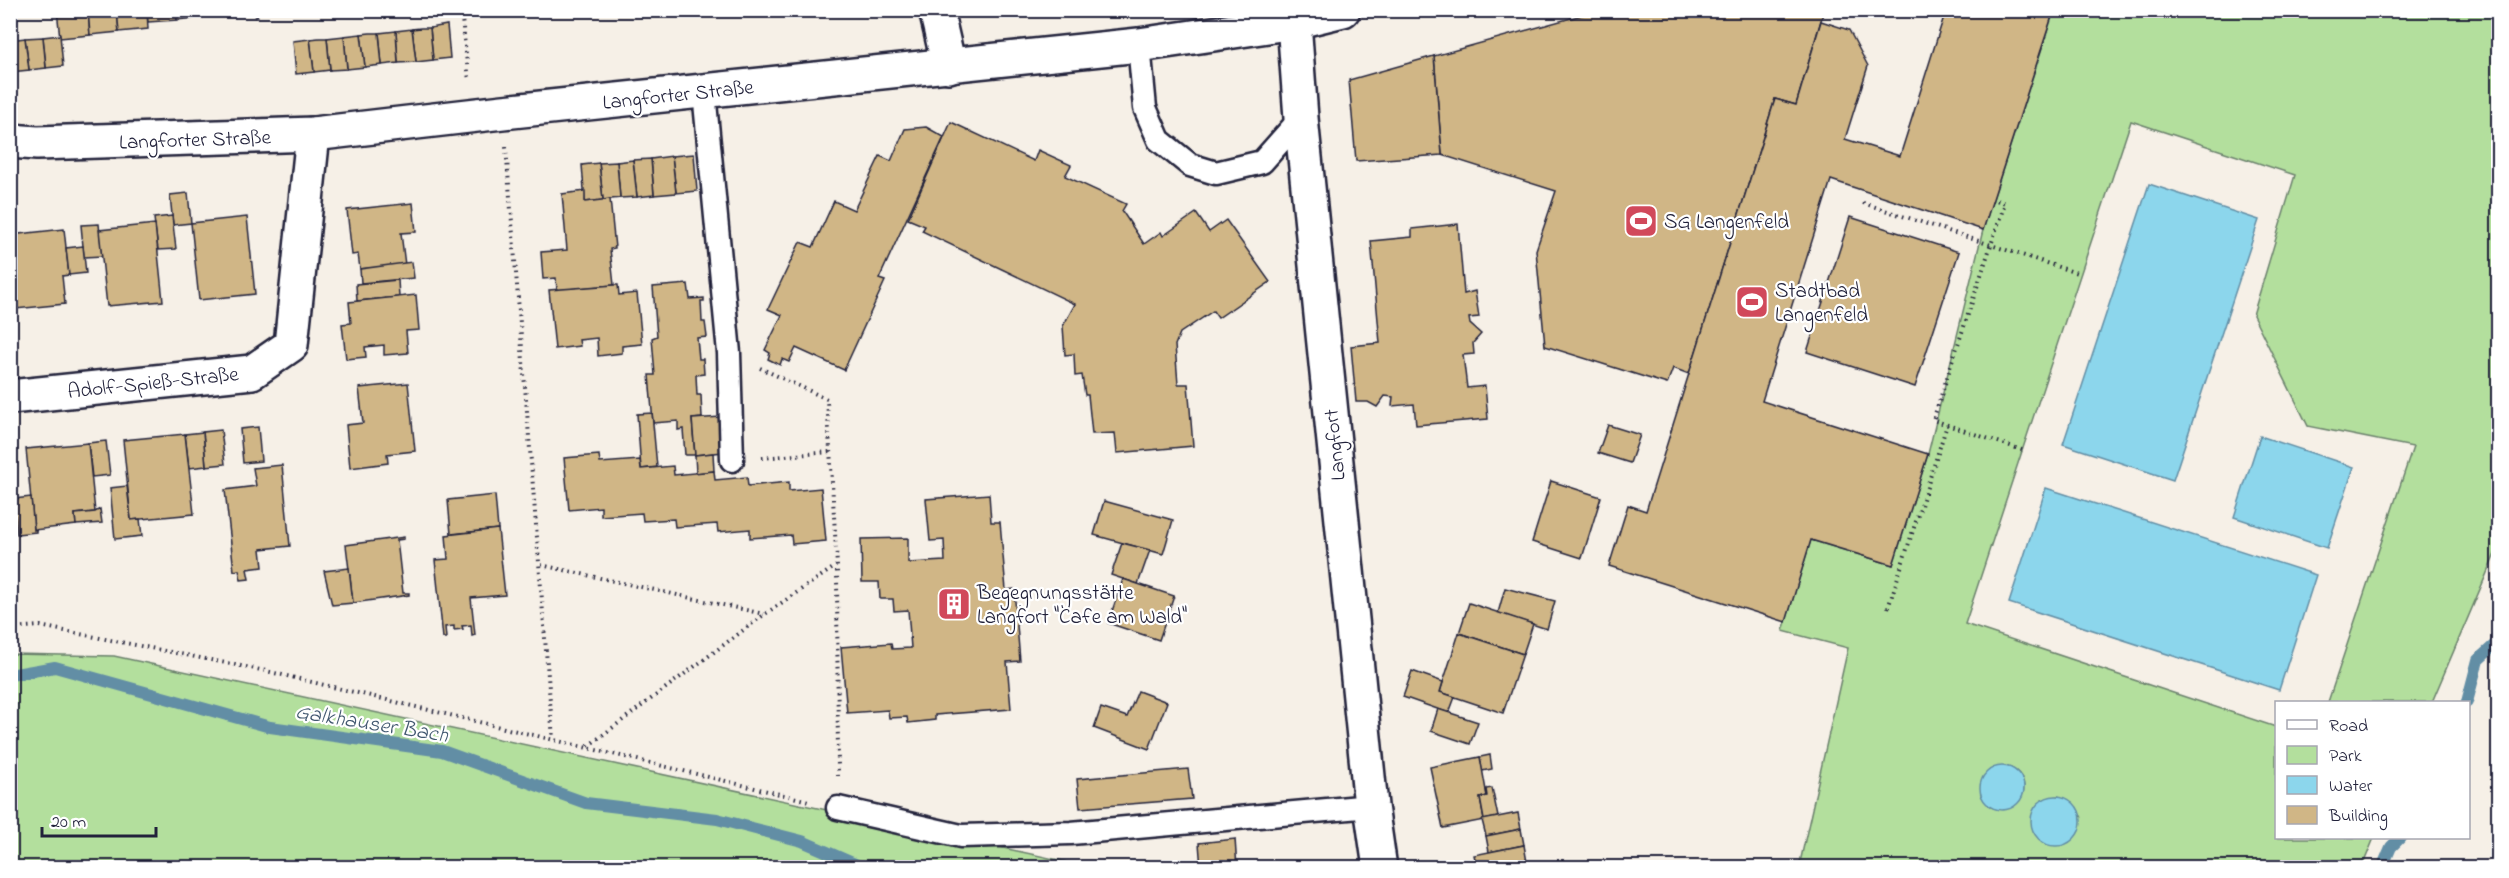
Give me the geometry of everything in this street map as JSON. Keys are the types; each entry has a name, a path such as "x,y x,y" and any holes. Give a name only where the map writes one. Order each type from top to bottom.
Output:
{"street":[{"path":"936,10 949,66"},
{"name":"Langforter Straße","path":"10,141 38,143 313,134 1139,45 1294,22 1343,10"},
{"name":"Langfort","path":"1294,22 1301,118 1371,806 1380,867"},
{"name":"Adolf-Spieß-Straße","path":"10,397 252,372 291,345 313,134"}],"lane":[{"path":"1139,45 1145,108 1159,140 1190,165 1216,173 1262,162 1301,118"},
{"path":"704,92 729,353 732,460"},
{"path":"838,808 960,836 1071,833 1371,806"}],"path":[{"path":"256,10 257,21"},
{"path":"461,10 488,114 540,565 553,739"},
{"path":"1993,199 2005,203 1933,420 2022,450"},
{"path":"1863,202 2080,274"},
{"path":"10,628 40,626 266,671 838,808 837,566 826,399 729,353"},
{"path":"1888,608 1947,425"},
{"path":"732,460 830,452"},
{"path":"540,565 765,614"},
{"path":"587,747 765,614 837,566"}],"green space":[{"path":"2054,11 2498,11 2498,547 2432,701 2328,701 2413,447 2308,426 2253,315 2295,175 2131,121 1965,624 2275,727 2275,839 2374,839 2362,867 1799,867 1848,648 1783,631 1811,540 1893,565 1928,454 1983,230","holes":["2005,766 2016,771 2022,778 2024,786 2018,802 2002,809 1991,807","2058,796 2072,802 2081,816 2043,800"]},
{"path":"11,654 114,656 1091,867 11,868"}],"water":[{"path":"2149,184 2259,220 2173,480 2063,444"},
{"path":"2260,436 2354,467 2327,548 2234,517"},
{"path":"2046,488 2316,575 2279,690 2009,603"},
{"path":"2002,766 2018,772 2024,788 2018,804 2002,810 1986,804 1980,788 1986,772"},
{"path":"2056,796 2074,803 2081,821 2074,839 2056,846 2038,839 2031,821 2038,803"}],"building":[{"path":"57,10 88,10 90,35 60,38"},
{"path":"88,10 117,10 119,32 90,35"},
{"path":"117,10 147,10 148,29 119,32"},
{"path":"147,10 176,10 177,20 148,22"},
{"path":"176,10 206,10 206,17 177,20"},
{"path":"206,10 235,10 236,14 206,17"},
{"name":"SG Langenfeld","path":"1600,10 1824,10 1796,105 1775,99 1689,374 1673,368 1667,384 1545,346 1536,250 1556,191 1442,155 1434,56"},
{"name":"Stadtbad Langenfeld","path":"1946,10 2054,10 1983,230 1831,180 1762,401 1928,454 1893,565 1811,540 1786,622 1609,566 1628,505 1646,511 1775,99 1796,105 1821,21 1849,30 1868,66 1845,139 1900,156"},
{"path":"447,25 450,58 433,60 430,28"},
{"path":"430,28 433,60 416,62 412,29"},
{"path":"412,29 416,62 398,63 396,31"},
{"path":"396,31 398,63 382,65 379,33"},
{"path":"379,33 382,65 365,67 361,34"},
{"path":"361,34 365,67 347,69 344,36"},
{"path":"60,35 63,66 46,68 43,37"},
{"path":"344,36 347,69 330,70 327,38"},
{"path":"43,37 46,68 29,70 25,38"},
{"path":"25,38 29,70 11,72 10,40"},
{"path":"327,38 330,70 314,72 310,39"},
{"path":"310,39 314,72 296,74 293,41"},
{"path":"1434,56 1442,155 1356,161 1349,80"},
{"path":"951,122 1034,161 1038,150 1071,165 1065,176 1126,204 1122,211 1144,244 1161,232 1163,236 1196,213 1209,232 1226,220 1270,282 1218,318 1213,311 1180,333 1175,345 1178,384 1188,384 1193,446 1117,453 1115,433 1092,434 1088,395 1085,395 1082,375 1075,376 1074,354 1065,355 1063,326 1075,304 922,231 925,226 908,219"},
{"path":"926,127 944,137 879,279 885,281 844,370 796,348 789,362 782,359 780,365 768,359 770,353 765,350 782,315 768,309 800,242 813,247 834,201 854,210 880,156 891,161 905,129"},
{"path":"694,154 697,191 676,193 672,156"},
{"path":"672,156 676,193 654,195 651,159"},
{"path":"651,159 654,195 637,197 633,160"},
{"path":"633,160 637,197 620,198 617,162"},
{"path":"617,162 620,198 603,200 599,163"},
{"path":"599,163 603,200 585,202 582,165"},
{"path":"585,191 585,202 610,199 615,248 610,249 614,285 557,290 556,278 543,279 541,252 567,250 562,194"},
{"path":"188,193 191,223 173,225 170,195"},
{"path":"413,203 416,232 401,233 405,265 360,269 358,254 352,255 347,210"},
{"path":"172,216 176,249 158,250 154,218"},
{"path":"247,217 255,294 199,300 191,223"},
{"path":"1850,217 1959,252 1915,387 1807,352"},
{"path":"99,224 102,256 84,257 81,225"},
{"path":"155,224 163,301 107,306 99,230"},
{"path":"1458,224 1464,294 1475,291 1479,317 1469,318 1470,324 1481,334 1473,343 1474,354 1463,355 1467,388 1485,386 1488,419 1416,425 1414,404 1392,406 1393,397 1385,396 1377,407 1368,402 1356,402 1351,346 1380,343 1371,241 1412,237 1412,229"},
{"path":"64,229 69,275 62,276 65,304 15,309 10,266 10,235"},
{"path":"83,246 86,273 69,275 66,248"},
{"path":"412,262 414,278 361,283 360,269"},
{"path":"398,280 399,297 357,301 356,284"},
{"path":"688,284 690,299 704,298 704,301 701,301 702,322 705,322 707,337 697,338 699,359 703,359 704,374 696,375 697,395 701,395 702,418 692,419 695,455 685,455 683,429 678,430 678,421 653,423 649,375 655,375 652,338 657,336 653,287"},
{"path":"618,285 619,295 637,293 642,344 622,346 622,353 598,356 597,338 579,340 580,346 555,349 549,290"},
{"path":"416,295 419,330 406,331 408,353 384,355 384,345 365,347 366,357 346,359 342,324 351,323 349,302"},
{"path":"408,383 415,451 387,454 388,463 350,468 346,425 363,423 359,388"},
{"path":"652,413 657,467 641,469 637,414"},
{"path":"721,417 723,452 695,455 692,419"},
{"path":"1608,425 1640,435 1630,463 1598,453"},
{"path":"258,427 261,461 243,463 240,429"},
{"path":"221,430 225,464 206,466 203,432"},
{"path":"203,432 206,466 189,468 185,434"},
{"path":"185,434 194,514 131,520 123,440"},
{"path":"106,441 110,475 92,477 88,443"},
{"path":"88,443 95,512 75,514 76,525 34,530 26,449"},
{"path":"713,453 714,471 696,473 695,455"},
{"path":"599,455 600,463 640,460 641,469 673,466 674,475 714,471 715,480 747,477 748,486 789,482 789,491 821,488 826,541 792,544 791,535 750,538 750,529 718,532 717,524 675,527 674,519 643,521 642,513 601,516 601,507 569,510 564,458"},
{"path":"282,465 290,546 261,549 263,567 247,569 249,579 241,580 239,570 234,571 225,490 256,486 253,468"},
{"path":"1551,481 1601,497 1582,558 1532,542"},
{"path":"127,486 131,520 140,519 142,536 115,539 110,488"},
{"name":"Begegnungsstätte Langfort \"Cafe am Wald\"","path":"989,494 991,522 1000,522 1006,590 1014,589 1020,661 1007,662 1011,709 935,715 935,720 908,723 907,717 889,718 888,710 847,713 841,647 891,643 892,649 911,648 908,610 894,611 893,599 880,599 879,582 862,582 861,539 908,538 908,563 945,561 944,540 930,541 926,499"},
{"path":"495,495 498,529 451,534 448,500"},
{"path":"10,496 13,496 16,520 10,520"},
{"path":"31,497 36,532 17,534 14,499"},
{"path":"1104,501 1173,520 1163,554 1094,535"},
{"path":"100,509 102,523 76,525 75,514 95,512"},
{"path":"498,529 505,595 471,598 475,635 472,636 471,625 454,630 454,626 445,627 446,638 443,638 435,560 448,559 446,535"},
{"path":"404,537 404,539 397,540 403,593 409,593 409,595 353,603 346,545"},
{"path":"1122,543 1150,550 1138,584 1111,575"},
{"path":"349,568 353,603 332,605 324,571"},
{"path":"1123,579 1174,596 1159,640 1108,623"},
{"path":"1505,588 1555,601 1547,629 1498,613"},
{"path":"1469,603 1533,624 1523,654 1459,633"},
{"path":"1459,633 1523,654 1503,713 1440,692"},
{"path":"1412,671 1443,682 1440,692 1455,697 1449,713 1403,697"},
{"path":"1138,691 1167,702 1149,749 1094,728 1101,708 1127,717"},
{"path":"1438,709 1478,722 1470,744 1431,731"},
{"path":"1490,755 1492,769 1482,771 1480,757"},
{"path":"1480,757 1487,796 1480,798 1484,820 1443,828 1430,767"},
{"path":"1188,769 1192,799 1080,808 1077,779"},
{"path":"1492,788 1498,817 1484,820 1480,798 1487,796 1486,789"},
{"path":"1518,813 1521,829 1486,836 1482,820"},
{"path":"1521,829 1524,845 1489,852 1486,836"},
{"path":"1235,839 1237,868 1201,868 1199,843"},
{"path":"1524,845 1528,868 1469,868 1477,866 1474,855"}],"waterway":[{"path":"2467,701 2478,660 2498,642"},
{"name":"Galkhauser Bach","path":"10,675 55,667 270,727 442,751 586,803 717,819 802,841 864,868"},
{"path":"2382,868 2391,847 2399,839"}],"place":[{"name":"SG Langenfeld","path":"1641,221"},
{"name":"Stadtbad Langenfeld","path":"1752,302"},
{"name":"Begegnungsstätte Langfort \"Cafe am Wald\"","path":"954,604"}]}
